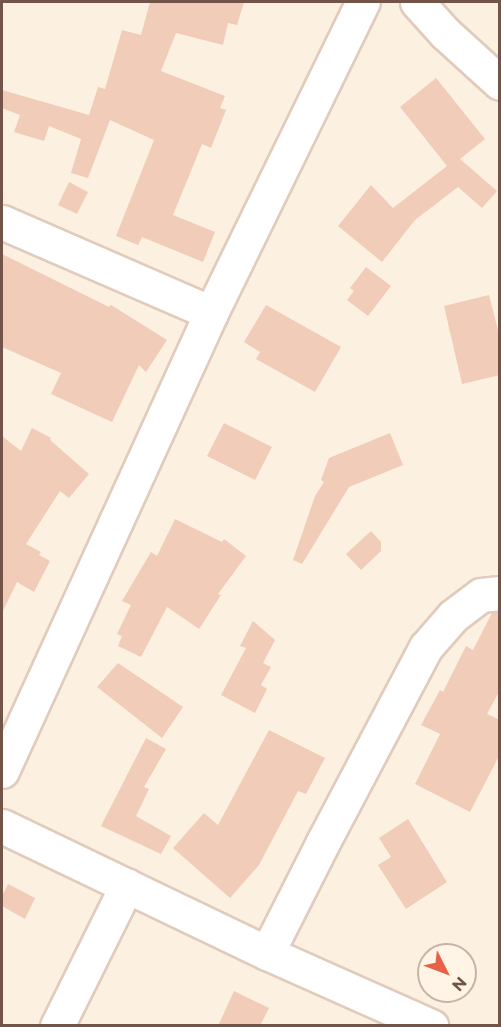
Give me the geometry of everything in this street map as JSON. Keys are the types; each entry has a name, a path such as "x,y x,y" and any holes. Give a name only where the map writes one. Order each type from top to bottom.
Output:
{"street":[{"path":"2,771 211,313 363,2"},
{"path":"417,2 446,33 500,83"},
{"path":"2,222 211,313"},
{"path":"267,953 426,647 453,615 481,595 500,593"},
{"path":"2,826 267,953 397,1019 431,1026"},
{"path":"57,1026 127,885"}],"building":[{"path":"150,2 244,2 237,25 228,23 223,45 176,33 161,71 225,96 220,108 226,110 211,148 202,144 173,215 215,232 203,262 142,237 138,245 116,236 154,140 110,120 88,178 71,173 81,139 49,126 44,141 14,132 20,115 2,108 2,90 89,115 98,87 105,89 122,30 141,35"},
{"path":"436,78 485,139 460,159 497,191 482,208 458,187 415,220 382,262 338,226 371,185 393,208 447,166 400,107"},
{"path":"69,182 88,192 77,214 58,205"},
{"path":"2,254 109,307 111,305 167,340 146,372 139,365 112,422 51,394 61,373 2,347"},
{"path":"366,267 391,286 368,316 347,300 354,291 350,288"},
{"path":"489,295 500,338 500,375 462,384 444,306"},
{"path":"266,305 341,347 315,392 256,359 260,352 244,342"},
{"path":"224,423 272,447 255,480 207,456"},
{"path":"32,428 51,438 50,440 89,474 69,498 60,491 26,544 41,552 39,555 50,561 34,592 17,582 2,613 2,436 21,451"},
{"path":"390,433 403,465 349,487 302,564 293,560 315,496 324,482 321,480 329,458"},
{"path":"175,519 222,542 224,539 246,556 218,594 221,595 199,629 167,607 141,657 118,646 122,636 117,634 131,605 122,601 151,552 157,556"},
{"path":"371,531 381,542 381,551 361,570 346,554"},
{"path":"500,612 500,690 487,714 500,720 500,754 470,812 415,784 440,734 421,725 440,690 443,692 466,646 473,650 492,613"},
{"path":"253,621 275,640 263,663 271,667 261,685 267,689 255,713 221,695 246,648 240,646"},
{"path":"118,663 183,707 162,738 97,687"},
{"path":"269,730 325,758 306,794 298,791 259,865 230,898 173,848 204,813 218,825"},
{"path":"146,738 166,749 144,787 149,789 136,816 171,836 161,854 101,826"},
{"path":"408,819 447,882 406,909 378,865 391,857 379,838"},
{"path":"8,884 35,898 25,919 2,906 2,896"},
{"path":"234,991 269,1008 260,1026 218,1026"}]}
